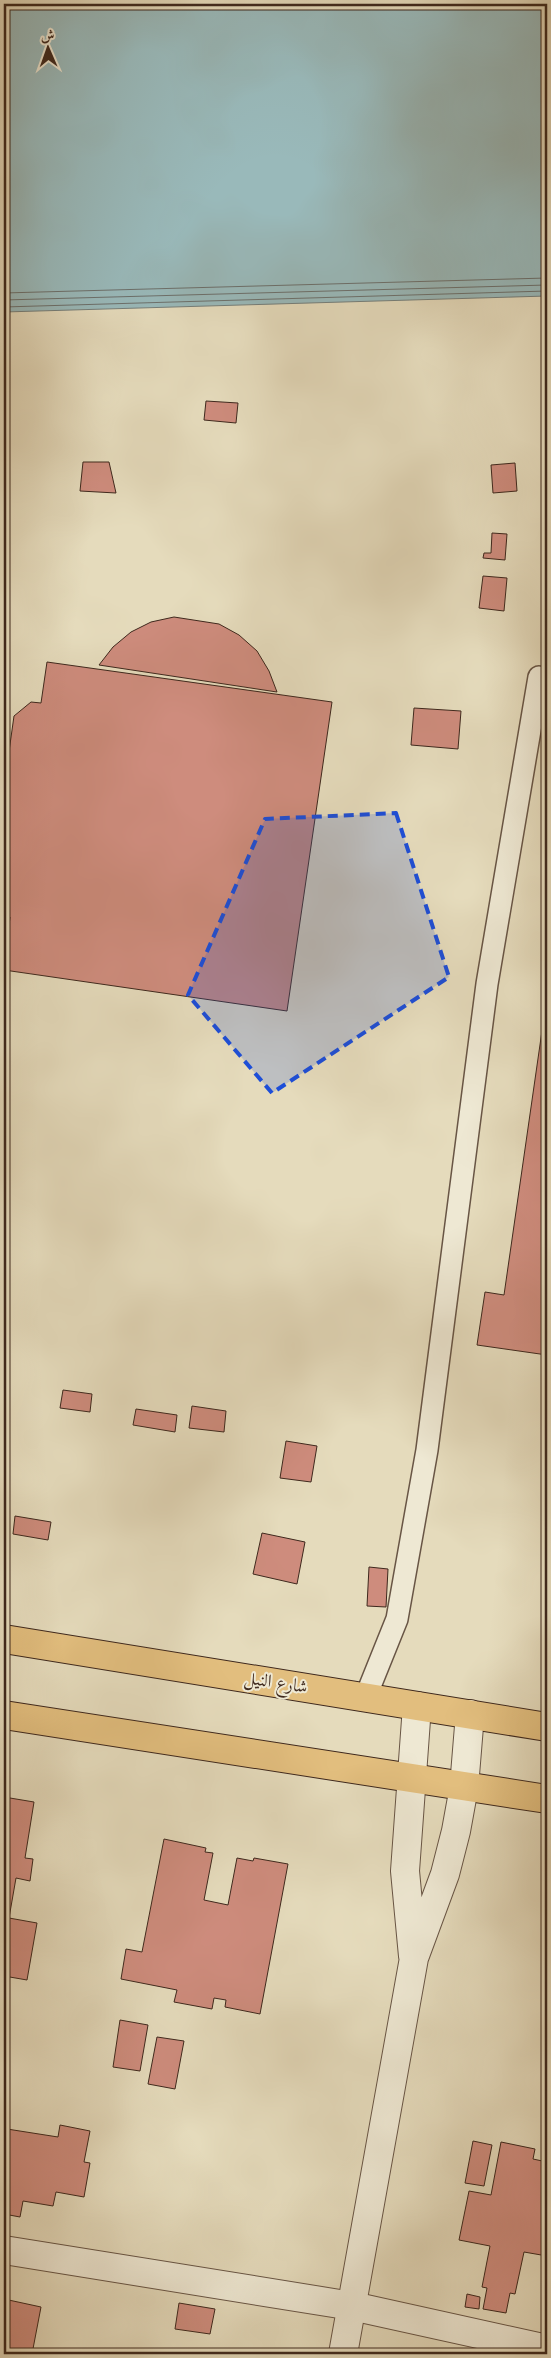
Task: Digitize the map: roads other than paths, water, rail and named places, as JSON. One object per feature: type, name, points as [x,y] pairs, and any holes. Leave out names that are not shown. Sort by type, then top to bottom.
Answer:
[{"type":"main road","name":"شارع النيل","points":[[4,1639],[547,1726]]},
{"type":"main road","points":[[4,1715],[547,1799]]},
{"type":"street","points":[[414,1958],[405,1871],[410,1779],[417,1706]]},
{"type":"street","points":[[343,2354],[414,1958],[445,1874],[464,1787],[470,1714]]},
{"type":"street","points":[[4,2250],[352,2306],[547,2349]]},
{"type":"lane","points":[[366,1696],[397,1619],[427,1450],[487,984],[539,677]]},
{"type":"water","points":[[4,4],[547,4],[547,296],[4,312]]}]
